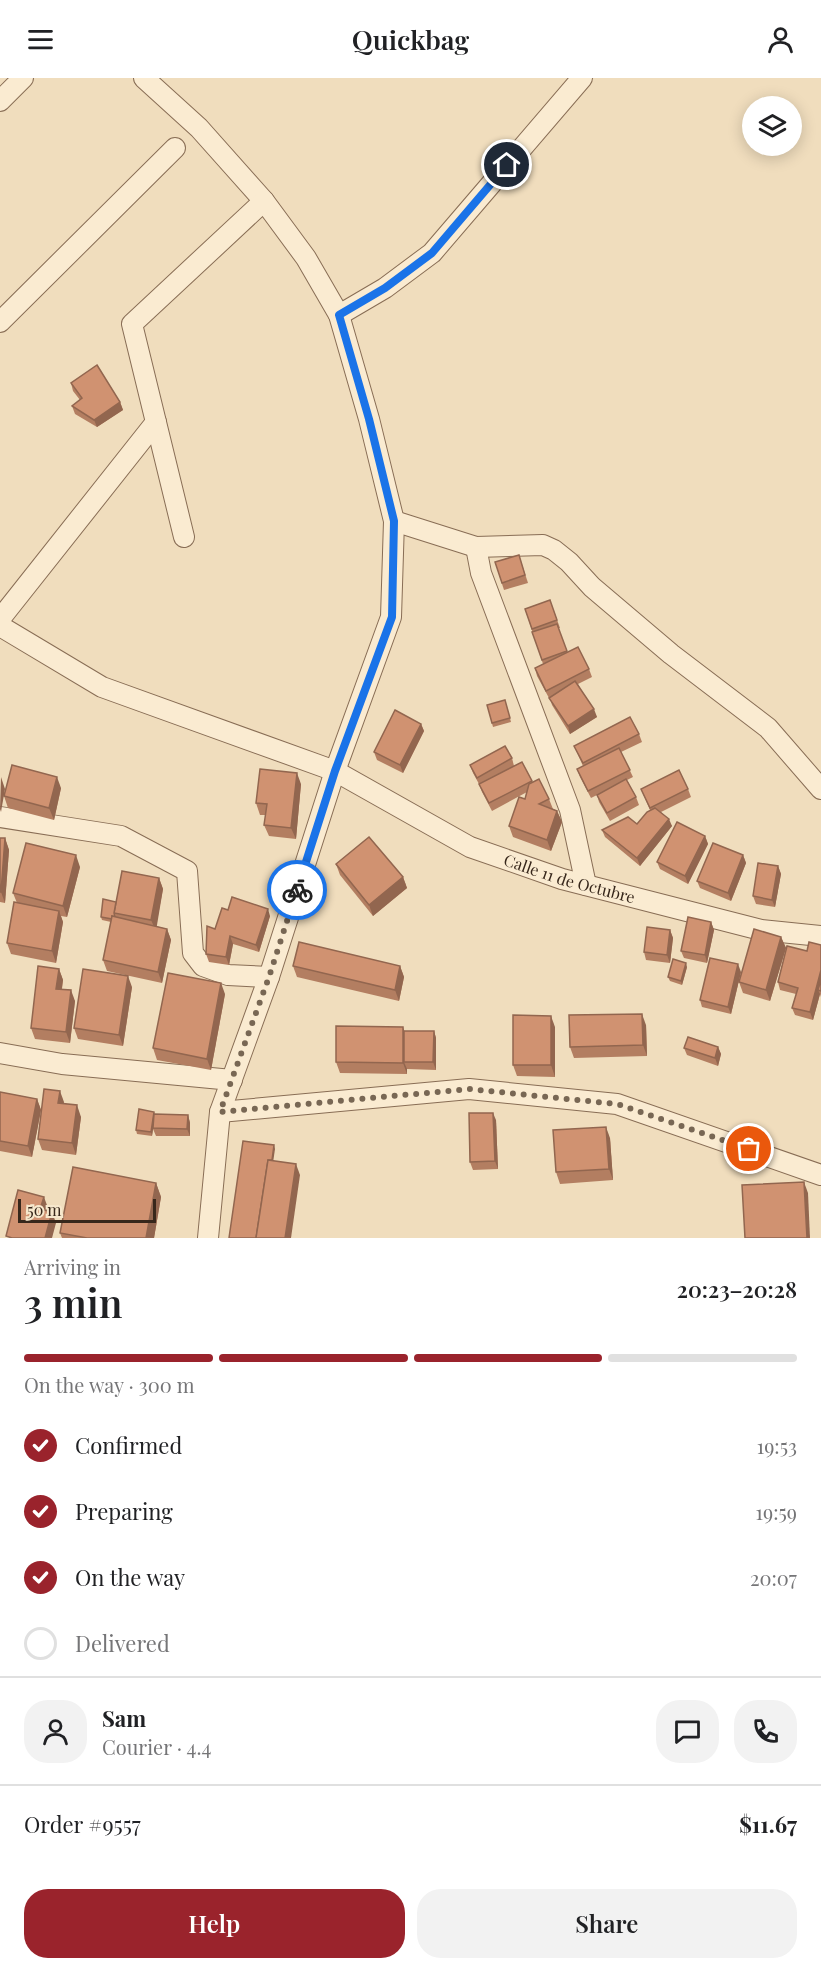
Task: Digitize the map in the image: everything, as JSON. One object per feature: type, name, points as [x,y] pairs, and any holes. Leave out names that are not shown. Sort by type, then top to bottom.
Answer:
[{"type":"street","points":[[0,101],[23,78]]},
{"type":"street","points":[[144,78],[199,128],[264,201],[306,258],[339,315],[369,419],[394,521],[392,617],[335,771],[269,977],[220,1112],[208,1238]]},
{"type":"street","points":[[339,315],[385,288],[432,253],[582,78]]},
{"type":"street","points":[[0,322],[175,148]]},
{"type":"street","points":[[184,537],[132,324],[264,201]]},
{"type":"street","points":[[0,619],[156,422]]},
{"type":"street","points":[[394,521],[476,547],[543,545],[554,550],[569,562],[592,587],[671,654],[768,728],[817,778]]},
{"type":"street","points":[[476,547],[481,573],[570,810],[586,885]]},
{"type":"street","name":"Calle 11 de Octubre","points":[[0,626],[102,687],[335,771],[470,848],[562,879],[761,930],[821,936]]},
{"type":"street","points":[[0,817],[121,836],[187,871],[193,953],[203,966],[228,975],[269,977]]},
{"type":"street","points":[[0,1053],[62,1064],[232,1080]]},
{"type":"street","points":[[220,1112],[469,1089],[617,1104],[821,1175]]},
{"type":"building","points":[[97,365],[120,402],[94,420],[72,406],[82,398],[71,383]]},
{"type":"building","points":[[519,555],[525,575],[502,583],[495,562]]},
{"type":"building","points":[[550,600],[557,620],[532,629],[525,609]]},
{"type":"building","points":[[557,624],[567,651],[542,660],[532,632]]},
{"type":"building","points":[[578,647],[589,669],[546,691],[535,668]]},
{"type":"building","points":[[575,681],[594,709],[568,726],[549,698]]},
{"type":"building","points":[[505,700],[510,718],[492,723],[487,705]]},
{"type":"building","points":[[395,710],[421,724],[400,765],[374,752]]},
{"type":"building","points":[[630,717],[639,734],[583,763],[574,746]]},
{"type":"building","points":[[505,746],[512,758],[477,778],[470,765]]},
{"type":"building","points":[[619,748],[630,770],[588,791],[577,769]]},
{"type":"building","points":[[522,762],[532,781],[489,803],[479,784]]},
{"type":"building","points":[[12,765],[57,777],[49,808],[4,796]]},
{"type":"building","points":[[260,769],[297,773],[291,828],[264,825],[267,804],[256,803]]},
{"type":"building","points":[[679,770],[688,789],[650,808],[641,789]]},
{"type":"building","points":[[539,779],[549,799],[539,804],[557,811],[547,840],[509,826],[519,797],[525,799],[529,784]]},
{"type":"building","points":[[626,779],[636,797],[607,813],[597,795]]},
{"type":"building","points":[[655,808],[669,819],[637,858],[602,830],[628,817],[637,824],[647,812]]},
{"type":"building","points":[[677,822],[705,836],[685,876],[657,862]]},
{"type":"building","points":[[369,837],[403,877],[369,905],[336,864]]},
{"type":"building","points":[[0,838],[5,838],[1,892],[0,892]]},
{"type":"building","points":[[26,843],[76,855],[63,906],[13,893]]},
{"type":"building","points":[[713,843],[743,855],[728,893],[697,881]]},
{"type":"building","points":[[758,863],[778,866],[772,900],[753,896]]},
{"type":"building","points":[[122,871],[159,878],[151,920],[114,913]]},
{"type":"building","points":[[232,897],[268,909],[256,945],[230,936],[226,957],[206,954],[207,926],[215,929],[222,908],[228,910]]},
{"type":"building","points":[[103,899],[116,902],[115,917],[112,916],[112,919],[101,917]]},
{"type":"building","points":[[14,902],[59,911],[52,951],[7,943]]},
{"type":"building","points":[[112,916],[167,929],[158,972],[103,960]]},
{"type":"building","points":[[688,917],[711,922],[705,955],[681,951]]},
{"type":"building","points":[[647,927],[670,930],[667,955],[644,952]]},
{"type":"building","points":[[754,929],[781,937],[766,990],[739,982]]},
{"type":"building","points":[[299,942],[400,966],[395,990],[293,966]]},
{"type":"building","points":[[809,942],[821,945],[821,970],[810,1012],[792,1008],[798,988],[778,982],[787,946],[807,951]]},
{"type":"building","points":[[710,958],[738,964],[728,1007],[700,1000]]},
{"type":"building","points":[[673,959],[686,963],[681,981],[668,977]]},
{"type":"building","points":[[38,966],[59,969],[56,989],[71,990],[66,1032],[31,1028]]},
{"type":"building","points":[[83,969],[128,976],[119,1035],[74,1028]]},
{"type":"building","points":[[168,973],[221,983],[207,1059],[153,1048]]},
{"type":"building","points":[[642,1014],[643,1045],[570,1047],[569,1015]]},
{"type":"building","points":[[513,1015],[551,1016],[551,1065],[513,1065]]},
{"type":"building","points":[[336,1026],[403,1027],[403,1063],[336,1062]]},
{"type":"building","points":[[404,1031],[434,1031],[433,1062],[404,1062]]},
{"type":"building","points":[[688,1037],[718,1047],[715,1058],[684,1048]]},
{"type":"building","points":[[44,1089],[60,1091],[58,1103],[77,1105],[72,1143],[38,1139]]},
{"type":"building","points":[[0,1092],[37,1099],[28,1146],[0,1141]]},
{"type":"building","points":[[139,1109],[154,1112],[151,1132],[136,1130]]},
{"type":"building","points":[[469,1113],[493,1113],[495,1161],[470,1162]]},
{"type":"building","points":[[154,1114],[188,1115],[187,1129],[153,1128]]},
{"type":"building","points":[[606,1127],[609,1169],[556,1172],[553,1130]]},
{"type":"building","points":[[243,1141],[274,1145],[272,1160],[268,1160],[256,1238],[229,1238]]},
{"type":"building","points":[[268,1160],[296,1164],[285,1238],[256,1238]]},
{"type":"building","points":[[73,1167],[156,1183],[146,1238],[87,1238],[60,1233]]},
{"type":"building","points":[[804,1182],[807,1238],[745,1238],[742,1185]]},
{"type":"building","points":[[18,1190],[44,1197],[40,1209],[52,1212],[45,1238],[6,1236]]},
{"type":"way so far","points":[[297,890],[269,977],[220,1112],[469,1089],[617,1104],[749,1149]]},
{"type":"route","points":[[297,890],[335,771],[392,617],[394,521],[369,419],[339,315],[385,288],[432,253],[507,165]]}]
